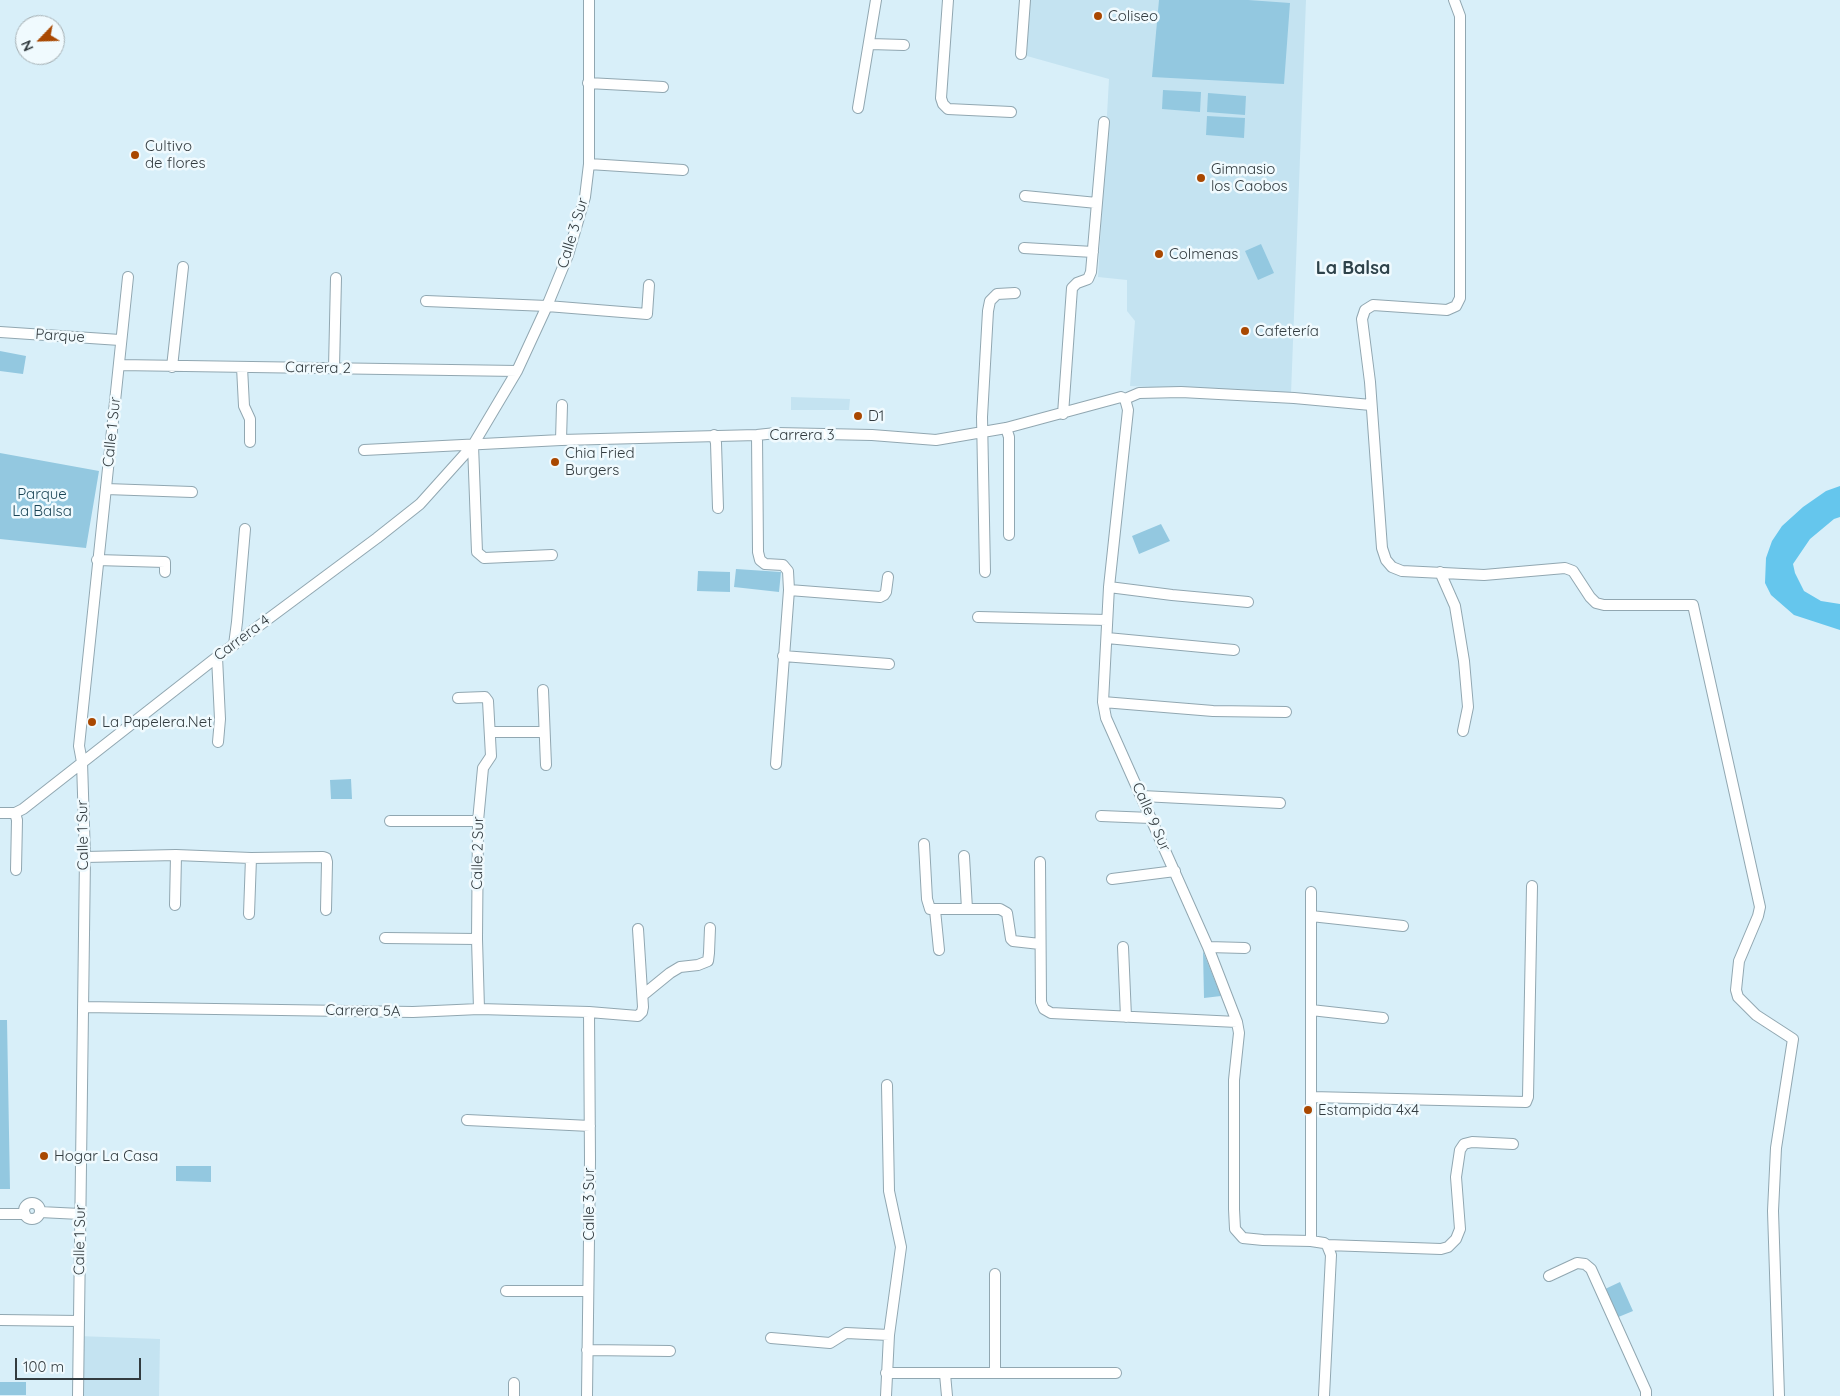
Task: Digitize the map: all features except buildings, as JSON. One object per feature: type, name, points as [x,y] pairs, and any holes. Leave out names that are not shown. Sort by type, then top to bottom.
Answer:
[{"type":"street","name":"Calle 3 Sur","points":[[473,445],[517,371],[547,306],[568,255],[586,197],[589,164],[589,0]]},
{"type":"street","points":[[858,108],[876,0]]},
{"type":"street","points":[[948,0],[941,98],[944,104],[948,108],[1011,112]]},
{"type":"street","points":[[1021,54],[1025,0]]},
{"type":"street","points":[[1454,0],[1460,16],[1460,298],[1456,306],[1447,310],[1373,306],[1365,310],[1362,319],[1370,382],[1382,548],[1392,567],[1402,571],[1484,575],[1566,568],[1573,571],[1590,597],[1604,605],[1693,605],[1760,907],[1740,961],[1736,990],[1738,997],[1756,1015],[1793,1039],[1776,1148],[1773,1210],[1779,1396]]},
{"type":"street","points":[[870,44],[904,46]]},
{"type":"street","points":[[588,83],[663,87]]},
{"type":"street","points":[[1063,414],[1072,288],[1077,283],[1088,279],[1091,275],[1104,122]]},
{"type":"street","points":[[589,164],[683,170]]},
{"type":"street","points":[[1025,196],[1097,203]]},
{"type":"street","points":[[1024,248],[1093,252]]},
{"type":"street","points":[[172,366],[183,268]]},
{"type":"street","name":"Calle 1 Sur","points":[[78,1396],[79,1321],[75,1278],[80,1214],[85,857],[82,762],[79,746],[128,277]]},
{"type":"street","points":[[334,368],[336,278]]},
{"type":"street","points":[[426,301],[547,306],[647,314],[648,285]]},
{"type":"street","points":[[985,572],[983,432],[989,305],[997,294],[1015,294]]},
{"type":"street","name":"Parque","points":[[0,332],[120,340]]},
{"type":"street","name":"Carrera 2","points":[[119,365],[517,371]]},
{"type":"street","points":[[242,367],[244,406],[250,419],[250,442]]},
{"type":"street","name":"Carrera 3","points":[[364,450],[561,440],[776,433],[872,435],[936,440],[1006,428],[1121,397],[1126,399],[1140,393],[1180,392],[1294,398],[1371,405]]},
{"type":"street","name":"Calle 9 Sur","points":[[1126,399],[1128,410],[1109,587],[1103,702],[1106,718],[1208,946],[1237,1022],[1239,1033],[1234,1080],[1235,1229],[1243,1238],[1311,1241]]},
{"type":"street","points":[[561,440],[562,405]]},
{"type":"street","points":[[1006,428],[1009,438],[1009,535]]},
{"type":"street","points":[[714,435],[716,443],[718,508]]},
{"type":"street","points":[[757,435],[758,552],[760,560],[765,564],[783,565],[786,567],[789,590],[776,764]]},
{"type":"street","points":[[473,445],[478,552],[484,558],[552,556]]},
{"type":"street","name":"Carrera 4","points":[[15,813],[217,656],[420,504],[473,445]]},
{"type":"street","points":[[106,489],[192,492]]},
{"type":"street","points":[[234,645],[245,529]]},
{"type":"street","points":[[97,560],[165,562],[165,572]]},
{"type":"street","points":[[1440,572],[1455,606],[1464,661],[1468,707],[1463,731]]},
{"type":"street","points":[[789,590],[880,597],[886,592],[888,577]]},
{"type":"street","points":[[1109,587],[1248,602]]},
{"type":"street","points":[[978,617],[1107,620]]},
{"type":"street","points":[[1107,638],[1234,650]]},
{"type":"street","points":[[217,656],[220,719],[218,742]]},
{"type":"street","points":[[783,656],[889,664]]},
{"type":"street","points":[[543,690],[546,765]]},
{"type":"street","name":"Calle 2 Sur","points":[[458,698],[485,697],[487,699],[490,732],[491,756],[483,768],[478,821],[477,939],[479,1010]]},
{"type":"street","points":[[1103,702],[1213,711],[1286,712]]},
{"type":"street","points":[[490,732],[544,732]]},
{"type":"street","points":[[1142,796],[1280,803]]},
{"type":"street","points":[[0,813],[15,813],[17,820],[16,870]]},
{"type":"street","points":[[1101,816],[1151,818]]},
{"type":"street","points":[[390,821],[478,821]]},
{"type":"street","points":[[924,844],[927,899],[930,909],[1005,910],[1010,939],[1040,944]]},
{"type":"street","points":[[175,905],[176,855]]},
{"type":"street","points":[[85,857],[176,855],[326,858],[326,910]]},
{"type":"street","points":[[964,856],[967,909]]},
{"type":"street","points":[[249,914],[251,858]]},
{"type":"street","points":[[1040,862],[1040,944],[1042,1002],[1044,1009],[1051,1013],[1237,1022]]},
{"type":"street","points":[[1112,879],[1174,871]]},
{"type":"street","points":[[1310,1097],[1526,1102],[1528,1097],[1532,886]]},
{"type":"street","points":[[1311,892],[1311,1241],[1324,1243],[1331,1255],[1324,1396]]},
{"type":"street","points":[[935,910],[939,950]]},
{"type":"street","points":[[1311,916],[1403,926]]},
{"type":"street","points":[[643,995],[680,967],[698,965],[708,961],[710,928]]},
{"type":"street","points":[[638,929],[643,995]]},
{"type":"street","points":[[385,938],[477,939]]},
{"type":"street","points":[[1208,946],[1245,948]]},
{"type":"street","points":[[1123,947],[1126,1017]]},
{"type":"street","name":"Carrera 5A","points":[[83,1007],[330,1014],[479,1010],[589,1012],[638,1016],[642,1012],[643,995]]},
{"type":"street","points":[[1311,1010],[1383,1018]]},
{"type":"street","name":"Calle 3 Sur","points":[[587,1396],[590,1126],[589,1012]]},
{"type":"street","points":[[886,1085],[890,1191],[901,1247],[889,1335],[886,1396]]},
{"type":"street","points":[[467,1120],[590,1126]]},
{"type":"street","points":[[1327,1246],[1441,1249],[1448,1247],[1456,1239],[1460,1229],[1456,1178],[1460,1150],[1464,1144],[1472,1142],[1513,1144]]},
{"type":"street","points":[[0,1214],[25,1214],[25,1207],[31,1203],[38,1205],[40,1212],[80,1214]]},
{"type":"street","points":[[1549,1276],[1577,1263],[1585,1264],[1591,1269],[1646,1392],[1646,1396]]},
{"type":"street","points":[[995,1373],[996,1274]]},
{"type":"street","points":[[506,1291],[588,1291]]},
{"type":"street","points":[[0,1320],[79,1321]]},
{"type":"street","points":[[771,1338],[830,1342],[846,1333],[889,1335]]},
{"type":"street","points":[[587,1350],[670,1351]]},
{"type":"street","points":[[886,1373],[1116,1373]]},
{"type":"street","points":[[945,1374],[946,1396]]},
{"type":"street","points":[[514,1383],[514,1396]]},
{"type":"shaded area","name":"Gimnasio los Caobos","points":[[1029,0],[1306,0],[1291,394],[1130,386],[1135,321],[1127,311],[1127,280],[1098,277],[1109,79],[1027,56]]},
{"type":"shaded area","points":[[791,397],[850,399],[849,410],[791,410]]},
{"type":"shaded area","points":[[1840,486],[1840,517],[1834,519],[1810,539],[1793,564],[1795,573],[1804,591],[1821,601],[1840,604],[1840,630],[1794,615],[1771,595],[1765,583],[1766,558],[1772,541],[1782,526],[1803,507],[1826,491]]},
{"type":"shaded area","points":[[78,1336],[160,1339],[159,1396],[78,1396]]},
{"type":"green space","points":[[1159,0],[1248,0],[1290,3],[1284,84],[1152,77]]},
{"type":"green space","points":[[1163,90],[1201,92],[1200,112],[1162,109]]},
{"type":"green space","points":[[1208,93],[1246,96],[1245,115],[1207,112]]},
{"type":"green space","points":[[1207,116],[1245,118],[1244,138],[1206,135]]},
{"type":"green space","points":[[1261,244],[1274,273],[1258,280],[1245,251]]},
{"type":"green space","points":[[0,351],[26,356],[23,374],[0,371]]},
{"type":"green space","name":"Parque La Balsa","points":[[0,453],[99,471],[86,548],[0,539]]},
{"type":"green space","points":[[1161,524],[1170,541],[1139,554],[1132,536]]},
{"type":"green space","points":[[736,569],[781,572],[779,592],[734,587]]},
{"type":"green space","points":[[698,571],[730,572],[730,592],[697,591]]},
{"type":"green space","points":[[351,779],[352,799],[331,799],[330,780]]},
{"type":"green space","points":[[1203,951],[1221,996],[1204,998]]},
{"type":"green space","points":[[0,1020],[7,1020],[10,1189],[0,1189]]},
{"type":"green space","points":[[176,1166],[211,1166],[211,1182],[176,1181]]},
{"type":"green space","points":[[1620,1282],[1633,1311],[1616,1318],[1603,1290]]},
{"type":"green space","points":[[0,1382],[26,1382],[26,1395],[0,1395]]},
{"type":"place","name":"Coliseo","points":[[1098,16]]},
{"type":"place","name":"Cultivo de flores","points":[[135,155]]},
{"type":"place","name":"Gimnasio los Caobos","points":[[1201,178]]},
{"type":"place","name":"Colmenas","points":[[1159,254]]},
{"type":"place","name":"Cafetería","points":[[1245,331]]},
{"type":"place","name":"D1","points":[[858,416]]},
{"type":"place","name":"Chia Fried Burgers","points":[[555,462]]},
{"type":"place","name":"La Papelera.Net","points":[[92,722]]},
{"type":"place","name":"Estampida 4x4","points":[[1308,1110]]},
{"type":"place","name":"Hogar La Casa","points":[[44,1156]]},
{"type":"district","name":"La Balsa","points":[[1353,269]]}]
